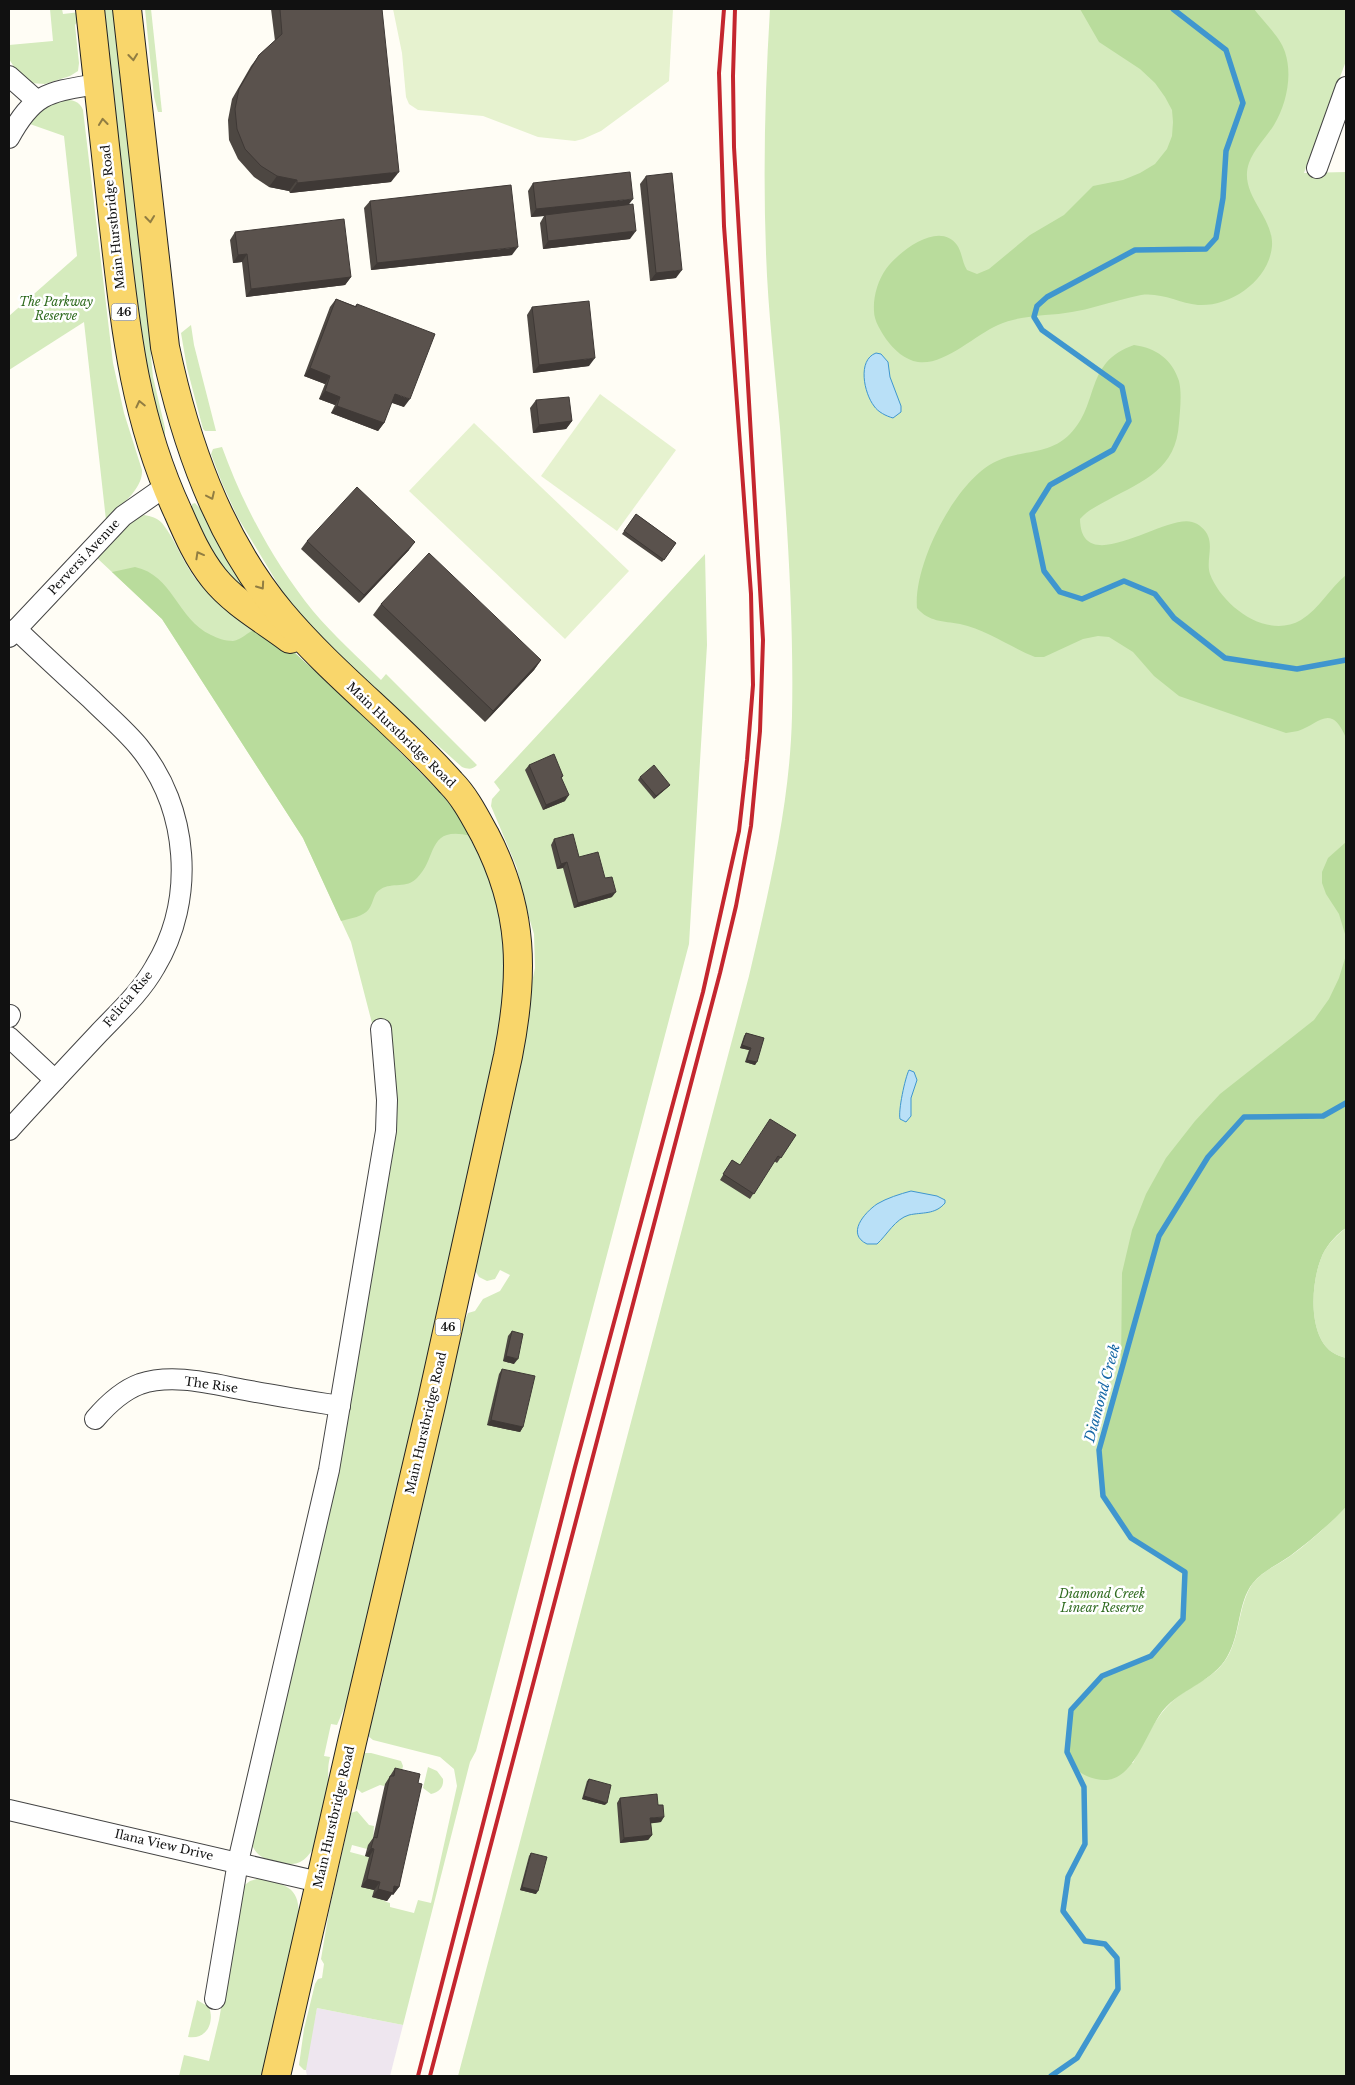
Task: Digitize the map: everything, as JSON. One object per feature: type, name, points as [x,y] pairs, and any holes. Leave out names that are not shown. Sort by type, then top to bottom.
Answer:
[{"type":"main road","name":"Main Hurstbridge Road","points":[[90,9],[129,350],[142,413],[166,486],[194,547],[215,580],[240,602],[340,676]]},
{"type":"main road","name":"Main Hurstbridge Road","points":[[127,9],[165,346],[173,387],[197,466],[250,571],[281,613],[340,676],[453,784],[478,823],[498,864],[517,930],[519,959],[515,1023],[505,1073],[431,1405],[276,2076]]},
{"type":"main road","points":[[166,486],[197,466]]},
{"type":"street","points":[[9,76],[36,100]]},
{"type":"street","points":[[9,138],[23,114],[36,100],[54,92],[98,84]]},
{"type":"street","points":[[1317,168],[1346,87]]},
{"type":"street","name":"Perversi Avenue","points":[[13,633],[123,516],[166,486]]},
{"type":"street","name":"Felicia Rise","points":[[9,1130],[133,997],[155,967],[172,930],[179,906],[182,863],[176,818],[152,764],[126,732],[13,633]]},
{"type":"street","points":[[215,1999],[238,1862],[324,1493],[340,1406],[386,1131],[387,1100],[381,1030]]},
{"type":"street","points":[[9,1037],[55,1080]]},
{"type":"street","name":"The Rise","points":[[95,1419],[126,1390],[149,1382],[162,1380],[199,1382],[340,1406]]},
{"type":"street","name":"Ilana View Drive","points":[[9,1810],[320,1882]]},
{"type":"shaded area","points":[[317,2008],[403,2025],[390,2076],[307,2076],[305,2066]]},
{"type":"green space","points":[[50,9],[62,9],[63,14],[80,12],[81,17],[75,25],[79,63],[78,71],[70,76],[45,84],[30,83],[18,73],[9,59],[9,45],[53,41]]},
{"type":"green space","points":[[100,9],[118,9],[150,301],[153,377],[165,428],[165,435],[163,436],[147,396]]},
{"type":"green space","points":[[145,9],[151,9],[162,112],[158,112],[154,97]]},
{"type":"green space","points":[[393,9],[673,9],[669,81],[601,131],[575,141],[538,137],[483,116],[418,110],[409,104],[406,97],[402,53]]},
{"type":"green space","name":"Diamond Creek Linear Reserve","points":[[770,9],[1346,9],[1346,61],[1304,173],[1346,172],[1346,1103],[1159,1236],[1099,1450],[1103,1496],[1131,1538],[1185,1572],[1183,1619],[1151,1656],[1102,1676],[1071,1710],[1067,1752],[1133,1763],[1158,1717],[1165,1709],[1180,1695],[1216,1671],[1227,1658],[1232,1649],[1246,1596],[1255,1581],[1304,1545],[1346,1507],[1346,2076],[458,2076],[749,976],[771,879],[783,814],[792,716],[792,644],[785,500],[766,253],[765,131]]},
{"type":"green space","points":[[1080,9],[1254,9],[1276,35],[1283,46],[1287,61],[1287,90],[1282,109],[1271,130],[1251,158],[1247,174],[1248,185],[1271,235],[1272,246],[1264,270],[1256,281],[1246,289],[1223,302],[1198,305],[1163,296],[1141,295],[1079,311],[1009,321],[989,330],[949,355],[928,362],[918,362],[909,359],[896,351],[886,339],[875,318],[874,306],[875,294],[886,269],[909,247],[930,237],[940,236],[949,238],[957,245],[967,270],[977,274],[989,269],[1030,235],[1064,215],[1093,186],[1123,180],[1140,173],[1155,164],[1167,149],[1172,136],[1173,122],[1172,110],[1165,97],[1155,83],[1140,69],[1099,42]]},
{"type":"green space","name":"The Parkway Reserve","points":[[63,99],[78,103],[83,110],[113,363],[124,413],[142,470],[139,484],[134,491],[106,520],[84,322],[9,370],[9,316],[77,256],[64,136],[27,123],[44,106]]},
{"type":"green space","points":[[191,325],[194,345],[216,431],[205,431],[203,429],[187,368],[181,333]]},
{"type":"green space","points":[[1134,345],[1149,349],[1162,356],[1176,373],[1181,396],[1177,439],[1172,452],[1156,471],[1146,479],[1093,508],[1080,519],[1084,536],[1094,544],[1108,545],[1179,522],[1197,524],[1204,529],[1208,536],[1210,545],[1210,574],[1224,598],[1247,616],[1260,623],[1274,626],[1288,625],[1301,620],[1314,610],[1346,575],[1346,738],[1340,727],[1330,718],[1324,718],[1298,731],[1286,733],[1179,696],[1154,676],[1133,652],[1109,637],[1098,636],[1083,639],[1044,657],[1035,657],[980,630],[926,616],[917,608],[922,569],[930,547],[940,525],[967,486],[982,471],[997,461],[1044,449],[1062,441],[1070,434],[1086,410],[1094,385],[1107,362],[1118,352]]},
{"type":"green space","points":[[600,394],[676,450],[617,531],[541,476]]},
{"type":"green space","points":[[474,423],[629,571],[565,639],[409,491]]},
{"type":"green space","points":[[222,447],[230,469],[261,533],[285,573],[313,611],[381,680],[386,674],[477,765],[475,767],[470,769],[462,767],[406,717],[376,694],[291,606],[237,516],[222,483],[211,454],[213,449]]},
{"type":"green space","points":[[195,503],[209,519],[275,614],[218,569],[192,513],[192,504]]},
{"type":"green space","points":[[144,515],[162,523],[198,582],[315,670],[443,796],[463,821],[482,859],[496,897],[506,948],[502,1037],[352,1690],[337,1725],[331,1724],[324,1756],[330,1757],[328,1767],[328,1799],[322,1828],[313,1849],[307,1857],[300,1862],[291,1864],[261,1856],[256,1852],[251,1842],[393,1131],[373,1027],[351,942],[303,838],[162,619],[97,558],[131,521]]},
{"type":"green space","points":[[705,554],[707,645],[689,944],[476,1751],[470,1762],[403,2025],[317,2008],[306,2070],[304,2070],[299,2065],[304,2029],[315,1984],[318,1979],[322,1978],[324,1964],[321,1959],[329,1911],[351,1813],[357,1811],[369,1825],[374,1826],[370,1847],[367,1849],[352,1845],[350,1852],[369,1857],[372,1878],[379,1897],[390,1903],[390,1907],[414,1913],[418,1900],[431,1903],[457,1786],[454,1769],[440,1757],[373,1740],[368,1736],[383,1677],[386,1643],[462,1326],[468,1313],[475,1311],[483,1299],[500,1291],[510,1275],[500,1270],[495,1279],[487,1281],[479,1277],[473,1267],[535,968],[534,934],[522,894],[517,868],[491,806],[492,799],[500,790],[494,782]]},
{"type":"green space","points":[[135,567],[148,572],[158,579],[190,619],[211,635],[233,641],[257,629],[292,650],[385,737],[443,796],[463,821],[471,836],[457,834],[447,835],[440,839],[435,845],[424,870],[417,878],[409,883],[381,889],[376,893],[371,906],[366,912],[341,921],[303,838],[162,619],[112,572]]},
{"type":"green space","points":[[1346,842],[1346,955],[1345,934],[1339,914],[1326,894],[1322,883],[1322,872],[1328,858]]},
{"type":"green space","points":[[1346,955],[1346,1228],[1337,1235],[1325,1250],[1320,1261],[1314,1288],[1314,1303],[1318,1332],[1324,1343],[1334,1353],[1346,1358],[1346,1507],[1312,1539],[1253,1583],[1244,1600],[1235,1639],[1227,1657],[1215,1672],[1167,1706],[1159,1716],[1130,1766],[1120,1775],[1109,1780],[1091,1778],[1078,1770],[1069,1755],[1068,1723],[1070,1712],[1085,1693],[1103,1676],[1152,1655],[1164,1643],[1181,1620],[1184,1604],[1184,1572],[1131,1538],[1103,1496],[1099,1450],[1121,1369],[1122,1273],[1132,1230],[1146,1194],[1166,1158],[1195,1121],[1220,1094],[1314,1020],[1329,999],[1339,978]]},
{"type":"green space","points":[[1346,1228],[1346,1358],[1334,1353],[1324,1343],[1318,1332],[1315,1318],[1314,1288],[1320,1261],[1325,1250],[1337,1235]]},
{"type":"green space","points":[[363,1753],[371,1753],[401,1761],[403,1766],[400,1779],[362,1793],[355,1787]]},
{"type":"green space","points":[[428,1767],[437,1771],[443,1779],[440,1789],[431,1794],[423,1788]]},
{"type":"green space","points":[[260,1878],[280,1884],[292,1891],[296,1896],[299,1912],[299,1923],[264,2076],[179,2076],[184,2055],[209,2061],[219,2020],[242,1887],[250,1881]]},
{"type":"green space","points":[[197,2000],[209,2007],[211,2013],[210,2024],[208,2029],[200,2036],[188,2037]]},
{"type":"water","points":[[876,353],[881,354],[888,362],[890,377],[901,406],[901,412],[893,418],[882,414],[870,400],[867,393],[864,369],[866,362]]},
{"type":"water","points":[[909,1070],[914,1072],[917,1080],[911,1098],[911,1116],[906,1122],[900,1119],[900,1109]]},
{"type":"water","points":[[911,1191],[937,1196],[945,1200],[945,1203],[937,1210],[904,1217],[877,1244],[867,1244],[861,1240],[858,1235],[859,1224],[872,1208],[894,1196]]},
{"type":"building","points":[[280,9],[382,9],[399,172],[297,183],[297,180],[277,176],[261,166],[245,149],[237,129],[235,109],[239,89],[259,55],[282,34]]},
{"type":"building","points":[[630,172],[633,199],[536,209],[533,183]]},
{"type":"building","points":[[672,173],[682,270],[656,273],[646,176]]},
{"type":"building","points":[[511,185],[518,247],[377,263],[370,201]]},
{"type":"building","points":[[633,204],[636,231],[548,241],[545,215]]},
{"type":"building","points":[[344,219],[351,277],[251,289],[247,254],[238,255],[235,232]]},
{"type":"building","points":[[336,299],[356,307],[357,304],[435,334],[410,399],[395,394],[384,423],[337,406],[340,397],[325,391],[330,376],[310,368]]},
{"type":"building","points":[[589,301],[595,358],[539,365],[532,307]]},
{"type":"building","points":[[569,397],[572,421],[539,425],[536,400]]},
{"type":"building","points":[[357,487],[415,542],[364,595],[307,541]]},
{"type":"building","points":[[636,514],[676,543],[664,560],[624,531]]},
{"type":"building","points":[[429,553],[541,660],[493,711],[381,604]]},
{"type":"building","points":[[554,754],[569,795],[546,805],[529,765]]},
{"type":"building","points":[[654,765],[670,785],[656,796],[640,777]]},
{"type":"building","points":[[573,834],[579,857],[598,852],[605,878],[612,877],[616,892],[578,903],[567,862],[561,864],[554,839]]},
{"type":"building","points":[[746,1033],[764,1038],[757,1062],[747,1060],[751,1048],[742,1045]]},
{"type":"building","points":[[770,1119],[796,1135],[781,1158],[778,1156],[754,1194],[723,1174],[732,1160],[740,1165]]},
{"type":"building","points":[[512,1331],[523,1334],[518,1359],[506,1356]]},
{"type":"building","points":[[502,1369],[535,1376],[523,1427],[491,1420]]},
{"type":"building","points":[[395,1768],[420,1774],[418,1783],[422,1784],[399,1887],[394,1886],[393,1893],[378,1889],[380,1882],[367,1879],[374,1849],[371,1848],[374,1837],[377,1838],[390,1776],[394,1776]]},
{"type":"building","points":[[589,1779],[611,1785],[607,1803],[584,1796]]},
{"type":"building","points":[[657,1794],[658,1805],[663,1805],[664,1817],[650,1818],[652,1835],[624,1838],[620,1798]]},
{"type":"building","points":[[531,1853],[547,1857],[538,1891],[522,1887]]},
{"type":"waterway","name":"Diamond Creek","points":[[1173,9],[1226,50],[1243,103],[1226,151],[1223,198],[1216,238],[1206,249],[1135,250],[1047,297],[1037,306],[1034,317],[1042,330],[1122,387],[1129,421],[1113,450],[1050,485],[1032,514],[1044,571],[1060,592],[1082,599],[1124,581],[1155,594],[1174,618],[1225,658],[1297,669],[1346,660]]},
{"type":"waterway","name":"Diamond Creek","points":[[1051,2076],[1077,2058],[1118,1989],[1117,1958],[1105,1944],[1085,1941],[1063,1911],[1068,1877],[1085,1844],[1084,1787],[1067,1752],[1071,1710],[1102,1676],[1151,1656],[1183,1619],[1185,1572],[1131,1538],[1103,1496],[1099,1450],[1159,1236],[1208,1157],[1244,1117],[1323,1116],[1346,1103]]},
{"type":"railway","points":[[418,2076],[575,1467],[703,992],[739,831],[753,685],[751,594],[724,226],[719,73],[724,9]]},
{"type":"railway","points":[[430,2076],[720,973],[736,906],[751,826],[760,731],[763,640],[734,147],[733,76],[735,9]]}]
